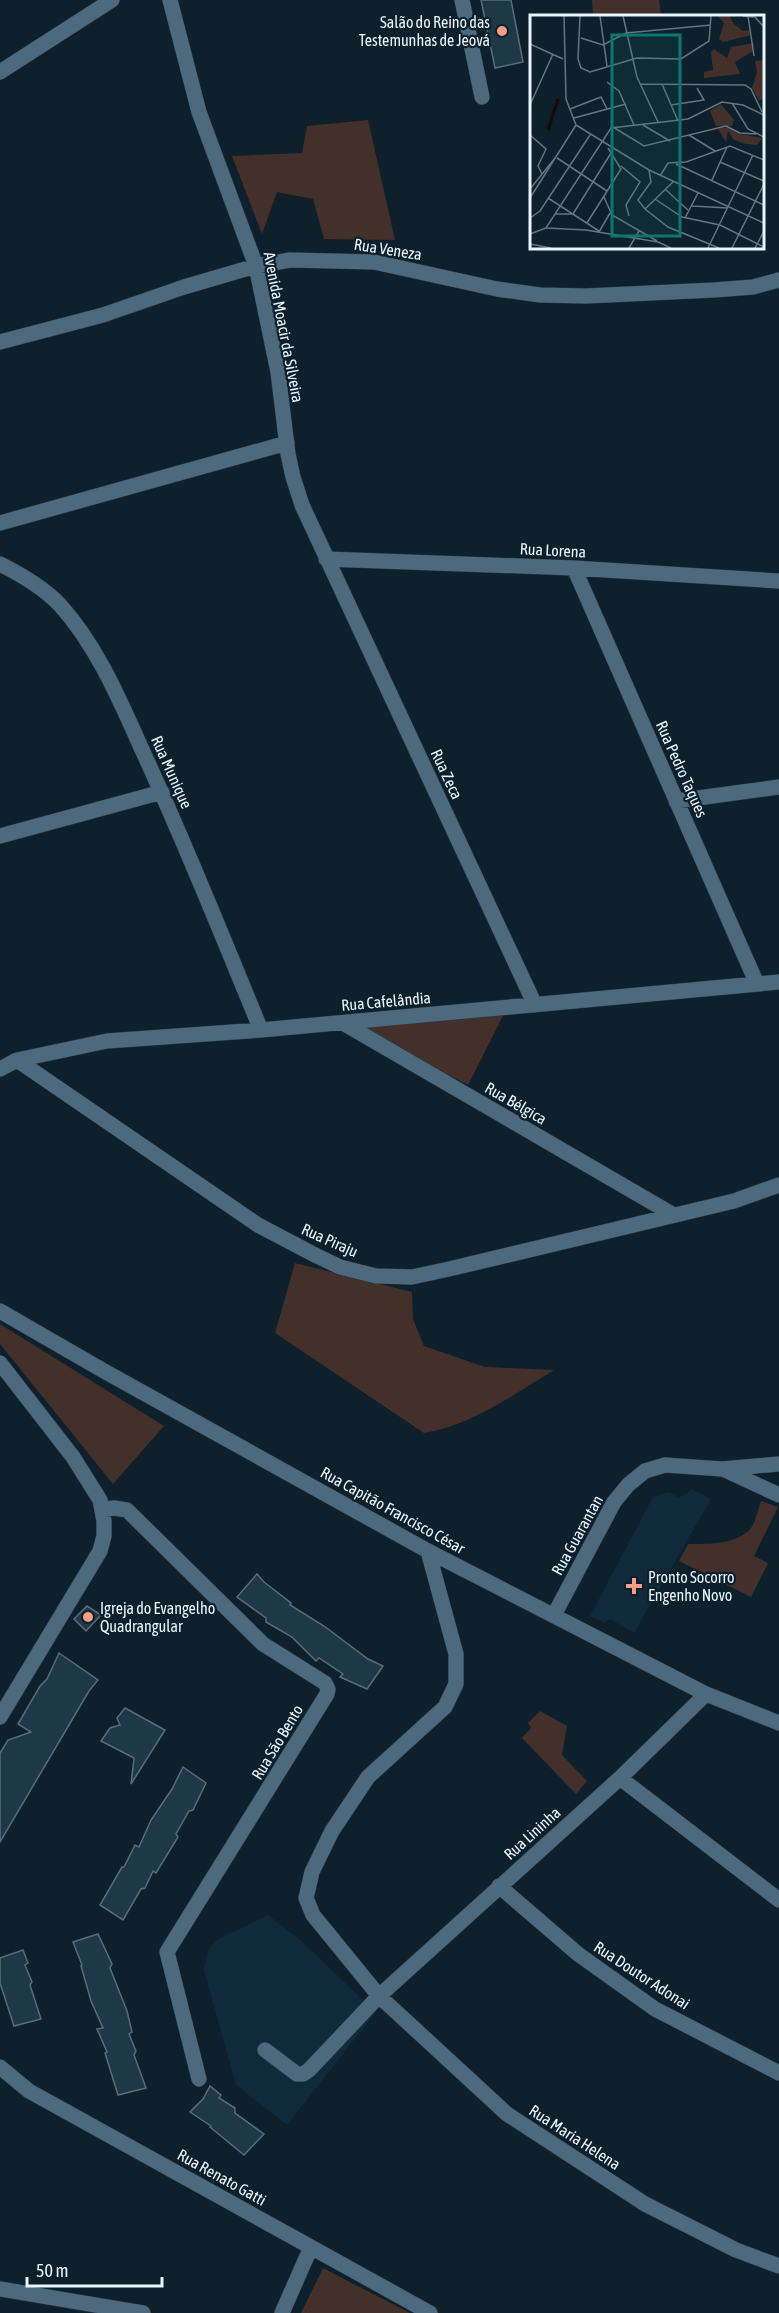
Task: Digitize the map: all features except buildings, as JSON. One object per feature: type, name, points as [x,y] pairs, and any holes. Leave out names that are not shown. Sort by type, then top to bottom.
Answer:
[{"type":"street","points":[[0,72],[112,0]]},
{"type":"street","name":"Avenida Moacir da Silveira","points":[[170,0],[200,112],[256,266],[278,372],[286,443],[293,477],[326,559]]},
{"type":"street","points":[[462,0],[482,97]]},
{"type":"street","name":"Rua Veneza","points":[[0,342],[102,315],[184,287],[256,266],[290,260],[374,262],[540,296],[714,290],[753,286],[779,280]]},
{"type":"street","points":[[0,523],[286,443]]},
{"type":"street","name":"Rua Lorena","points":[[326,559],[574,568],[779,581]]},
{"type":"street","name":"Rua Zeca","points":[[326,559],[535,1005]]},
{"type":"street","name":"Rua Munique","points":[[0,564],[44,590],[60,605],[89,643],[119,700],[162,792],[261,1030]]},
{"type":"street","name":"Rua Pedro Taques","points":[[574,568],[757,984]]},
{"type":"street","points":[[676,801],[779,787]]},
{"type":"street","points":[[0,836],[162,792]]},
{"type":"street","name":"Rua Cafelândia","points":[[0,1069],[17,1060],[107,1041],[343,1023],[779,982]]},
{"type":"street","name":"Rua Bélgica","points":[[343,1023],[672,1214]]},
{"type":"street","name":"Rua Piraju","points":[[17,1060],[258,1226],[340,1267],[376,1276],[411,1277],[449,1269],[734,1201],[779,1185]]},
{"type":"street","name":"Rua Capitão Francisco César","points":[[0,1311],[428,1551],[706,1694],[779,1723]]},
{"type":"street","points":[[0,1363],[87,1478],[100,1500],[104,1536],[100,1551],[0,1717]]},
{"type":"street","name":"Rua Guarantan","points":[[554,1615],[614,1502],[628,1485],[645,1471],[665,1465],[722,1469],[779,1464]]},
{"type":"street","points":[[722,1469],[779,1495]]},
{"type":"street","name":"Rua São Bento","points":[[102,1510],[114,1508],[127,1510],[263,1644],[325,1683],[328,1689],[279,1773],[167,1952],[200,2079]]},
{"type":"street","name":"Rua Maria Helena","points":[[428,1551],[456,1654],[456,1684],[445,1707],[368,1777],[332,1832],[312,1872],[306,1898],[313,1915],[379,1996],[507,2114],[645,2204],[736,2250],[779,2266]]},
{"type":"street","name":"Rua Lininha","points":[[265,2050],[297,2074],[303,2074],[379,1996],[620,1778],[706,1694]]},
{"type":"street","points":[[620,1778],[779,1900]]},
{"type":"street","name":"Rua Doutor Adonai","points":[[499,1886],[578,1954],[655,2009],[779,2073]]},
{"type":"street","name":"Rua Renato Gatti","points":[[0,2067],[29,2091],[430,2313]]},
{"type":"street","points":[[282,2313],[311,2247]]},
{"type":"street","points":[[0,2289],[143,2313]]},
{"type":"shaded area","points":[[592,0],[659,0],[661,15],[593,15]]},
{"type":"shaded area","points":[[368,120],[395,240],[324,239],[313,199],[277,192],[262,234],[232,156],[302,153],[307,126]]},
{"type":"shaded area","points":[[506,1010],[468,1085],[353,1025]]},
{"type":"shaded area","points":[[295,1263],[412,1292],[413,1319],[424,1346],[485,1367],[554,1370],[508,1399],[459,1424],[424,1433],[275,1333]]},
{"type":"shaded area","points":[[0,1324],[164,1426],[113,1484],[0,1344]]},
{"type":"shaded area","name":"Pronto Socorro Engenho Novo","points":[[692,1489],[711,1499],[634,1633],[610,1619],[605,1623],[590,1616],[653,1497],[669,1492],[679,1498]]},
{"type":"shaded area","points":[[761,1501],[778,1507],[754,1556],[768,1563],[751,1597],[679,1561],[688,1544],[730,1541],[745,1534],[753,1525]]},
{"type":"shaded area","points":[[540,1711],[567,1726],[562,1755],[587,1781],[576,1794],[522,1738],[531,1728],[528,1723]]},
{"type":"shaded area","points":[[268,1915],[299,1939],[376,2012],[287,2125],[236,2085],[204,1970],[208,1950],[218,1939]]},
{"type":"shaded area","points":[[323,2268],[410,2313],[301,2313]]},
{"type":"place","name":"Salão do Reino das Testemunhas de Jeová","points":[[502,31]]},
{"type":"place","name":"Pronto Socorro Engenho Novo","points":[[634,1586]]},
{"type":"place","name":"Igreja do Evangelho Quadrangular","points":[[88,1617]]}]
